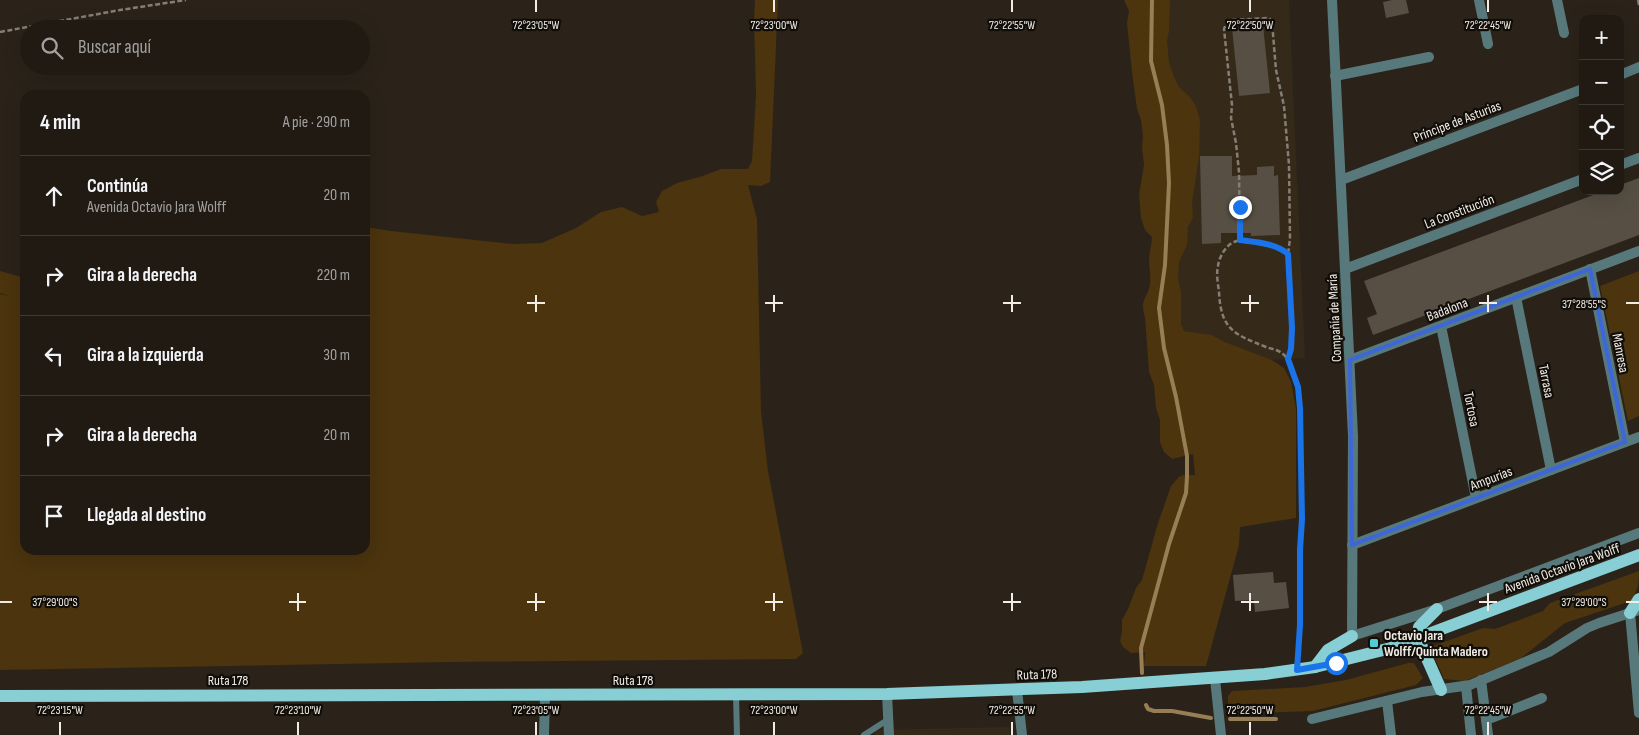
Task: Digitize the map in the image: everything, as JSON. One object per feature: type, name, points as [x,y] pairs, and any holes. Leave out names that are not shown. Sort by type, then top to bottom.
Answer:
[{"type":"main road","name":"Avenida Octavio Jara Wolff","points":[[1264,674],[1315,667],[1391,648],[1639,555]]},
{"type":"main road","points":[[1635,611],[1639,600]]},
{"type":"main road","points":[[1437,609],[1420,626],[1418,638],[1441,690]]},
{"type":"main road","points":[[1315,667],[1328,650],[1352,636]]},
{"type":"main road","name":"Ruta 178","points":[[0,696],[887,694],[1017,690],[1264,674]]},
{"type":"street","name":"Compañía de María","points":[[1332,0],[1353,436],[1352,636]]},
{"type":"street","points":[[1479,0],[1488,44]]},
{"type":"street","points":[[1557,0],[1564,33]]},
{"type":"street","points":[[1336,76],[1429,57]]},
{"type":"street","points":[[1624,73],[1639,68]]},
{"type":"street","name":"Príncipe de Asturias","points":[[1341,180],[1579,91]]},
{"type":"street","points":[[1624,164],[1639,158]]},
{"type":"street","name":"La Constitución","points":[[1345,269],[1579,181]]},
{"type":"street","name":"Badalona","points":[[1350,360],[1639,251]]},
{"type":"street","name":"Manresa","points":[[1590,269],[1625,442]]},
{"type":"street","name":"Tarrasa","points":[[1516,298],[1551,470]]},
{"type":"street","name":"Tortosa","points":[[1441,326],[1476,498]]},
{"type":"street","name":"Ampurias","points":[[1352,545],[1639,437]]},
{"type":"street","name":"Avenida Octavio Jara Wolff","points":[[1352,636],[1437,609],[1639,533]]},
{"type":"street","points":[[1312,719],[1422,692],[1466,686],[1549,652],[1587,628],[1635,611],[1639,713]]},
{"type":"street","points":[[1215,678],[1221,735]]},
{"type":"street","points":[[1482,680],[1488,735]]},
{"type":"street","points":[[1466,686],[1471,735]]},
{"type":"street","points":[[1017,690],[1022,735]]},
{"type":"street","points":[[887,694],[889,735]]},
{"type":"street","points":[[544,695],[544,735]]},
{"type":"street","points":[[1486,720],[1542,698]]},
{"type":"street","points":[[1387,701],[1391,735]]},
{"type":"lane","points":[[736,695],[737,735]]},
{"type":"lane","points":[[864,735],[888,718]]},
{"type":"path","points":[[65,20],[186,0]]},
{"type":"path","points":[[1638,0],[1639,5]]},
{"type":"path","points":[[1240,240],[1239,172],[1231,118],[1232,104],[1224,29],[1227,22],[1232,20],[1269,18],[1272,22],[1276,70],[1284,106],[1286,136],[1290,210],[1288,254],[1292,328],[1291,349],[1288,359]]},
{"type":"path","points":[[0,32],[20,28]]},
{"type":"path","points":[[1288,254],[1276,247],[1259,242],[1240,240],[1230,244],[1223,252],[1218,265],[1219,298],[1223,316],[1229,327],[1238,336],[1282,353],[1288,359],[1298,387],[1302,519],[1300,625],[1297,670]]},
{"type":"highlighted area","points":[[1590,269],[1625,442],[1352,545],[1350,360]]},
{"type":"shaded area","points":[[755,0],[778,0],[770,182],[761,186],[748,185],[757,219],[761,412],[768,471],[803,653],[796,659],[450,662],[0,670],[0,294],[10,296],[0,293],[0,271],[20,277],[20,555],[370,555],[370,228],[513,244],[542,243],[576,228],[601,212],[622,207],[642,216],[659,212],[656,202],[662,191],[677,183],[721,169],[748,169],[752,161],[756,95]]},
{"type":"shaded area","points":[[1124,0],[1170,0],[1167,41],[1169,62],[1179,87],[1196,106],[1200,120],[1199,157],[1192,202],[1193,217],[1188,227],[1187,245],[1179,262],[1178,279],[1181,292],[1181,324],[1184,331],[1212,335],[1272,360],[1284,368],[1291,382],[1296,409],[1296,518],[1240,527],[1239,545],[1206,666],[1144,666],[1145,652],[1131,653],[1123,647],[1120,641],[1122,620],[1136,588],[1142,580],[1158,523],[1171,486],[1183,475],[1195,475],[1193,454],[1172,459],[1164,452],[1160,442],[1160,420],[1156,408],[1154,385],[1149,372],[1143,302],[1150,284],[1149,260],[1152,237],[1145,230],[1141,218],[1139,195],[1144,165],[1143,136],[1132,72],[1127,23],[1129,11]]},
{"type":"shaded area","points":[[1159,0],[1289,0],[1305,358],[1272,360],[1212,335],[1169,329]]},
{"type":"shaded area","points":[[1639,271],[1639,416],[1628,421],[1600,286]]},
{"type":"shaded area","points":[[1639,571],[1638,587],[1631,601],[1565,623],[1520,659],[1465,681],[1444,679],[1430,647],[1483,628],[1495,629],[1543,611],[1550,603]]},
{"type":"shaded area","points":[[1414,663],[1423,678],[1416,685],[1313,711],[1228,714],[1228,696],[1232,691],[1305,687],[1346,680]]},
{"type":"shaded area","points":[[1009,727],[1010,735],[875,735],[875,730]]},
{"type":"building","points":[[1406,0],[1409,13],[1386,18],[1383,2]]},
{"type":"building","points":[[1263,25],[1270,93],[1239,96],[1232,28]]},
{"type":"building","points":[[1200,156],[1232,156],[1232,176],[1257,175],[1257,167],[1274,166],[1274,176],[1278,175],[1280,235],[1251,236],[1251,233],[1221,233],[1221,243],[1202,244]]},
{"type":"building","points":[[1639,178],[1639,235],[1373,335],[1367,318],[1377,314],[1364,281],[1593,195],[1624,195],[1624,184]]},
{"type":"building","points":[[1273,572],[1274,583],[1286,582],[1289,608],[1255,612],[1254,600],[1235,601],[1233,575]]},
{"type":"waterway","points":[[1142,673],[1141,648],[1169,544],[1186,493],[1187,477],[1187,456],[1176,397],[1164,348],[1159,308],[1165,265],[1169,183],[1162,105],[1151,61],[1152,0]]},
{"type":"waterway","points":[[1146,705],[1148,709],[1154,711],[1172,711],[1211,718]]},
{"type":"waterway","points":[[1230,719],[1276,719]]},
{"type":"place","name":"Octavio Jara Wolff/Quinta Madero","points":[[1374,643]]},
{"type":"route","points":[[1240,207],[1240,240],[1259,242],[1276,247],[1288,254],[1292,328],[1291,349],[1288,359],[1298,387],[1300,408],[1302,519],[1300,625],[1297,670],[1336,663]]}]
